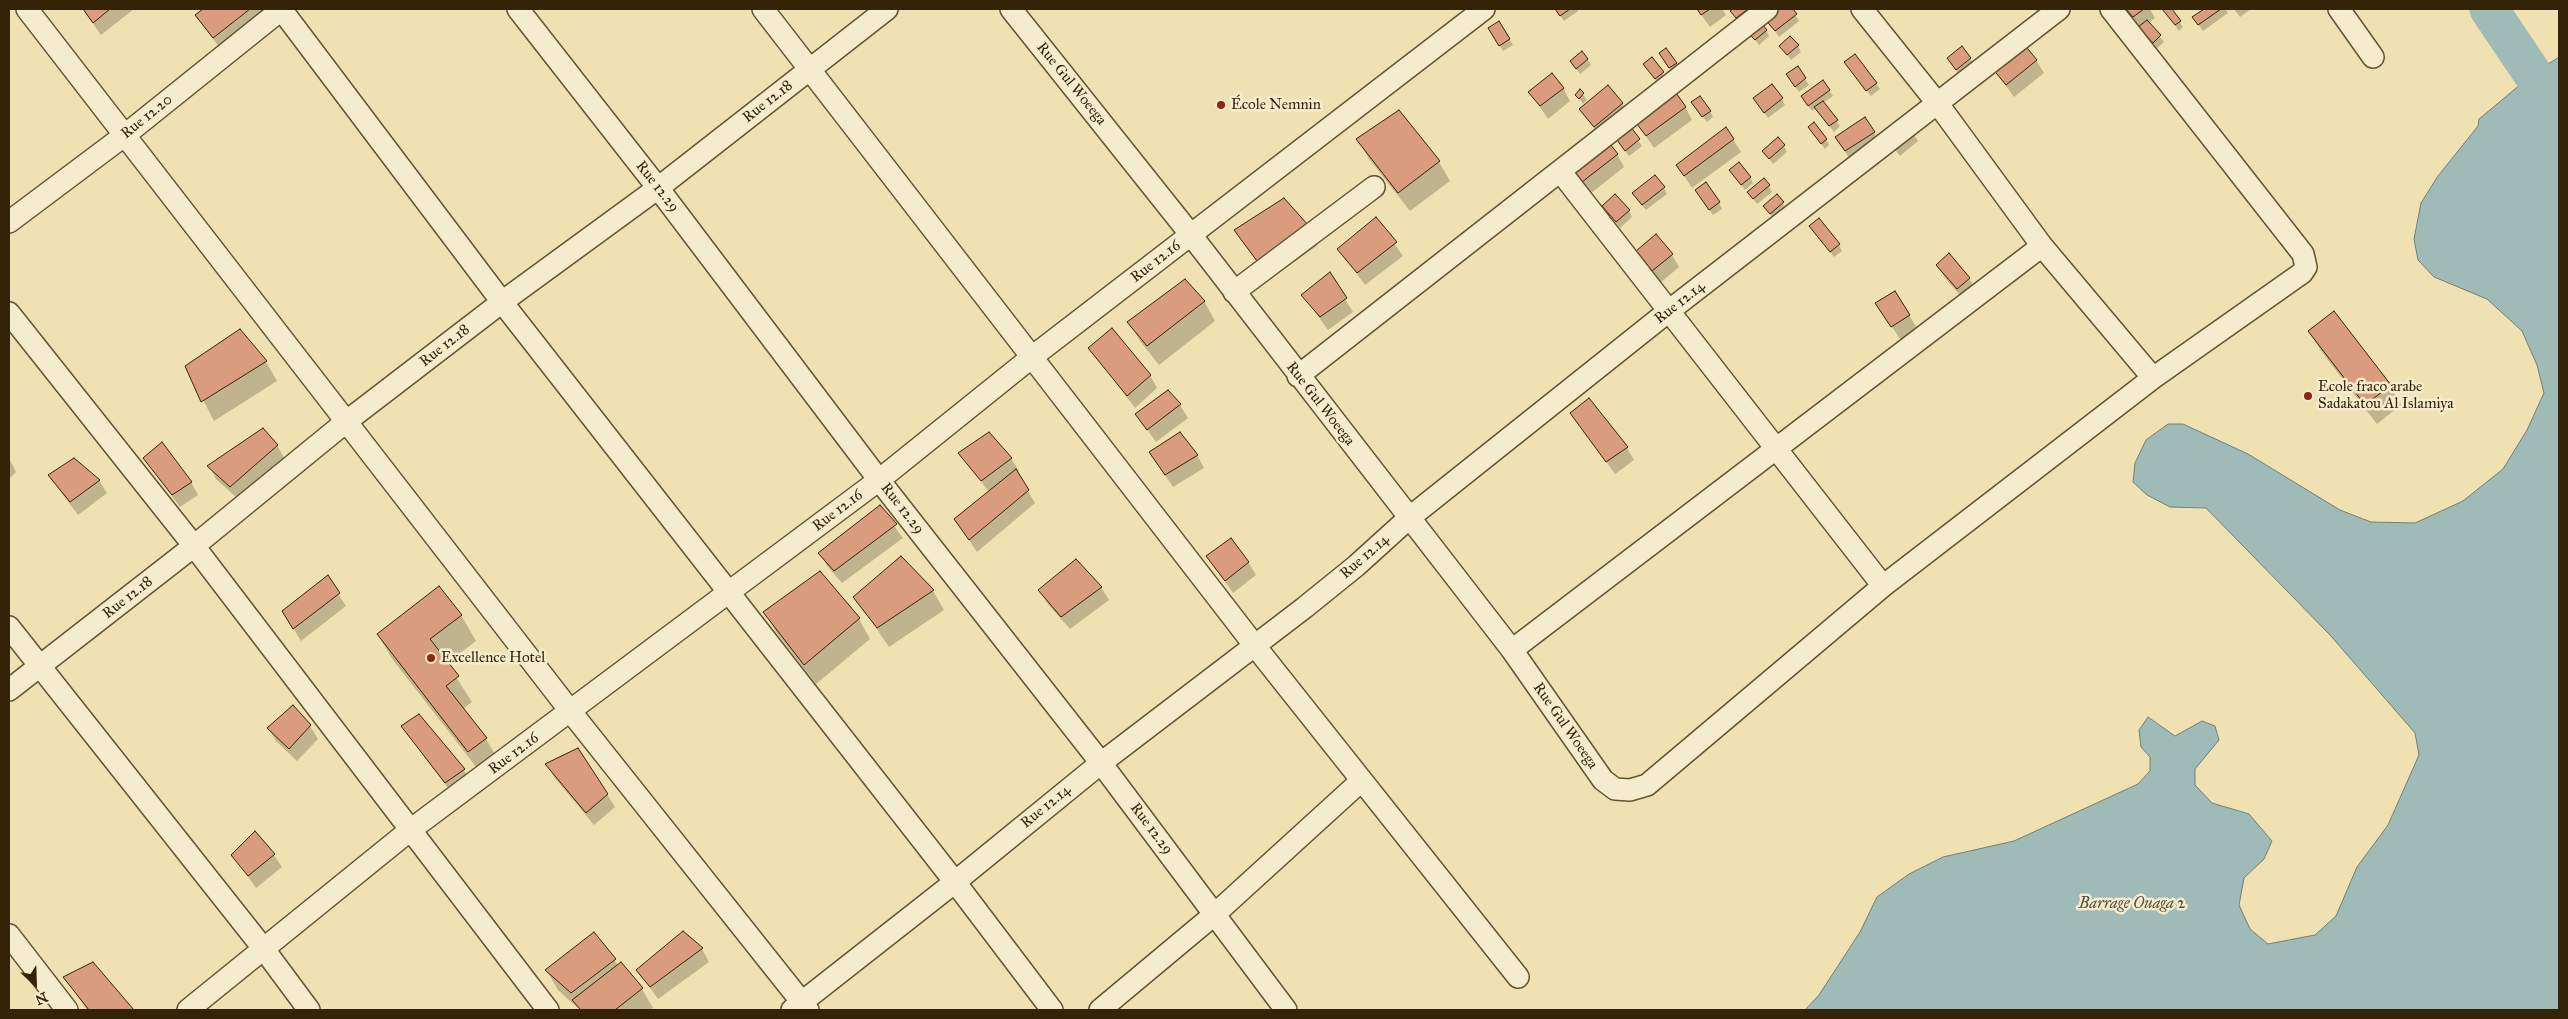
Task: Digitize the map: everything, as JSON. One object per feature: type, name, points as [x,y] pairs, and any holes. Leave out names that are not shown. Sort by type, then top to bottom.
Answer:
[{"type":"street","points":[[27,9],[801,1008]]},
{"type":"street","points":[[282,9],[502,302],[956,882],[1052,1010]]},
{"type":"street","name":"Rue 12.20","points":[[9,222],[125,135],[282,9]]},
{"type":"street","name":"Rue 12.29","points":[[518,9],[658,188],[879,480],[1101,763],[1286,1010]]},
{"type":"street","points":[[763,9],[811,68],[1255,646],[1518,978]]},
{"type":"street","name":"Rue 12.18","points":[[9,690],[194,546],[348,421],[502,302],[658,188],[887,9]]},
{"type":"street","name":"Rue Gul Woeega","points":[[1011,9],[1191,235],[1298,376],[1512,650],[1603,780],[1615,789],[1630,790],[1647,785],[1883,586]]},
{"type":"street","name":"Rue 12.16","points":[[188,1010],[409,832],[879,480],[1032,357],[1484,9]]},
{"type":"street","points":[[1298,376],[1767,9]]},
{"type":"street","points":[[1862,9],[1938,104],[2042,246],[2153,378]]},
{"type":"street","name":"Rue 12.14","points":[[801,1008],[1101,763],[1255,646],[1356,566],[1408,518],[1670,310],[2059,9]]},
{"type":"street","points":[[1560,171],[1883,586],[2153,378],[2302,273],[2306,267],[2306,261],[2110,9]]},
{"type":"street","points":[[2339,9],[2373,57]]},
{"type":"street","points":[[1234,292],[1374,187]]},
{"type":"street","points":[[1512,650],[2042,246]]},
{"type":"street","points":[[9,313],[194,546],[409,832],[548,1010]]},
{"type":"street","points":[[9,627],[263,948],[309,1010]]},
{"type":"street","points":[[1100,1010],[1215,914],[1361,782]]},
{"type":"street","points":[[9,936],[67,1010]]},
{"type":"water","name":"Barrage Ouaga 2","points":[[2559,57],[2559,1010],[1805,1010],[1819,995],[1860,932],[1877,897],[1909,874],[1943,857],[2014,841],[2138,784],[2150,771],[2150,757],[2141,747],[2139,730],[2148,717],[2175,736],[2202,721],[2215,726],[2219,740],[2195,769],[2195,785],[2212,803],[2249,814],[2272,841],[2264,859],[2244,878],[2239,905],[2250,929],[2268,944],[2315,935],[2336,916],[2357,867],[2388,825],[2419,755],[2415,733],[2330,635],[2206,508],[2170,507],[2147,495],[2133,482],[2135,463],[2146,440],[2168,424],[2183,424],[2248,454],[2340,510],[2371,522],[2415,523],[2463,501],[2503,469],[2527,430],[2544,393],[2537,365],[2522,331],[2487,299],[2434,277],[2418,260],[2414,239],[2421,203],[2438,176],[2478,126],[2479,119],[2533,74]]},
{"type":"building","points":[[83,9],[110,9],[93,23]]},
{"type":"building","points":[[203,9],[250,9],[213,38],[195,15]]},
{"type":"building","points":[[1555,9],[1570,9],[1560,16]]},
{"type":"building","points":[[1697,9],[1710,9],[1701,15]]},
{"type":"building","points":[[1733,9],[1748,9],[1736,18],[1730,11]]},
{"type":"building","points":[[1776,9],[1793,9],[1797,14],[1775,31],[1764,18]]},
{"type":"building","points":[[2126,9],[2144,9],[2133,17]]},
{"type":"building","points":[[2162,9],[2172,9],[2181,21],[2175,25]]},
{"type":"building","points":[[2204,9],[2221,9],[2198,25],[2192,17]]},
{"type":"building","points":[[2147,20],[2161,35],[2153,43],[2138,27]]},
{"type":"building","points":[[1499,21],[1510,39],[1499,46],[1488,28]]},
{"type":"building","points":[[1761,23],[1767,30],[1755,40],[1748,33]]},
{"type":"building","points":[[1790,36],[1799,45],[1787,55],[1779,46]]},
{"type":"building","points":[[2023,43],[2037,60],[2006,85],[1992,68]]},
{"type":"building","points":[[1962,46],[1971,58],[1956,70],[1947,58]]},
{"type":"building","points":[[1666,48],[1677,63],[1669,68],[1659,53]]},
{"type":"building","points":[[1582,51],[1588,59],[1576,69],[1570,61]]},
{"type":"building","points":[[1855,54],[1877,83],[1866,91],[1844,62]]},
{"type":"building","points":[[1652,57],[1664,72],[1655,79],[1643,64]]},
{"type":"building","points":[[1798,66],[1806,78],[1795,87],[1786,74]]},
{"type":"building","points":[[1552,73],[1564,88],[1540,106],[1528,92]]},
{"type":"building","points":[[1823,80],[1830,90],[1808,106],[1801,96]]},
{"type":"building","points":[[1772,84],[1783,98],[1764,113],[1753,98]]},
{"type":"building","points":[[1608,85],[1623,103],[1594,127],[1579,109]]},
{"type":"building","points":[[1580,89],[1584,93],[1579,99],[1575,95]]},
{"type":"building","points":[[1674,90],[1686,107],[1646,136],[1634,120]]},
{"type":"building","points":[[1700,96],[1711,111],[1702,117],[1691,102]]},
{"type":"building","points":[[1823,101],[1838,120],[1829,126],[1814,107]]},
{"type":"building","points":[[1399,110],[1440,161],[1398,193],[1356,139]]},
{"type":"building","points":[[1865,117],[1875,132],[1845,151],[1835,137]]},
{"type":"building","points":[[1627,122],[1640,139],[1625,151],[1612,133]]},
{"type":"building","points":[[1814,122],[1827,139],[1821,144],[1808,127]]},
{"type":"building","points":[[1726,127],[1734,139],[1684,176],[1676,165]]},
{"type":"building","points":[[1778,137],[1785,145],[1769,159],[1762,151]]},
{"type":"building","points":[[1606,139],[1618,154],[1582,182],[1570,167]]},
{"type":"building","points":[[1739,162],[1751,177],[1741,185],[1729,170]]},
{"type":"building","points":[[1655,175],[1665,187],[1642,205],[1632,193]]},
{"type":"building","points":[[1764,178],[1770,185],[1753,199],[1747,192]]},
{"type":"building","points":[[1706,182],[1720,202],[1709,210],[1695,190]]},
{"type":"building","points":[[1615,194],[1630,210],[1616,222],[1602,206]]},
{"type":"building","points":[[1777,194],[1784,202],[1770,214],[1763,206]]},
{"type":"building","points":[[1284,198],[1308,225],[1257,261],[1234,230]]},
{"type":"building","points":[[1376,217],[1397,242],[1357,273],[1337,249]]},
{"type":"building","points":[[1819,218],[1840,244],[1830,252],[1809,226]]},
{"type":"building","points":[[1656,234],[1673,254],[1652,271],[1636,251]]},
{"type":"building","points":[[1949,253],[1970,278],[1957,289],[1936,265]]},
{"type":"building","points":[[1330,272],[1347,298],[1320,317],[1301,295]]},
{"type":"building","points":[[1185,279],[1205,301],[1147,346],[1127,322]]},
{"type":"building","points":[[1895,291],[1910,315],[1891,327],[1875,303]]},
{"type":"building","points":[[2334,311],[2391,385],[2365,405],[2308,331]]},
{"type":"building","points":[[1112,328],[1151,375],[1127,396],[1088,348]]},
{"type":"building","points":[[240,329],[267,361],[201,402],[185,366]]},
{"type":"building","points":[[1168,390],[1181,404],[1147,430],[1135,414]]},
{"type":"building","points":[[1589,398],[1628,447],[1606,462],[1570,413]]},
{"type":"building","points":[[263,428],[278,445],[230,487],[207,466]]},
{"type":"building","points":[[989,432],[1012,458],[981,481],[958,453]]},
{"type":"building","points":[[1180,432],[1198,455],[1165,475],[1149,452]]},
{"type":"building","points":[[162,442],[192,482],[172,495],[143,458]]},
{"type":"building","points":[[74,458],[100,480],[70,502],[48,475]]},
{"type":"building","points":[[1016,469],[1029,490],[969,540],[954,519]]},
{"type":"building","points":[[880,505],[897,524],[834,571],[818,553]]},
{"type":"building","points":[[1231,538],[1249,562],[1225,581],[1206,556]]},
{"type":"building","points":[[901,556],[934,590],[877,628],[853,597]]},
{"type":"building","points":[[1076,559],[1102,587],[1061,617],[1038,590]]},
{"type":"building","points":[[820,571],[860,618],[804,665],[763,612]]},
{"type":"building","points":[[328,575],[340,593],[293,629],[282,611]]},
{"type":"building","points":[[439,586],[462,615],[430,639],[459,676],[446,686],[487,738],[468,752],[377,634]]},
{"type":"building","points":[[293,705],[311,725],[289,749],[267,728]]},
{"type":"building","points":[[419,714],[465,769],[445,783],[401,726]]},
{"type":"building","points":[[578,748],[608,794],[586,813],[545,764]]},
{"type":"building","points":[[255,831],[275,854],[248,876],[231,855]]},
{"type":"building","points":[[683,931],[703,948],[650,987],[636,970]]},
{"type":"building","points":[[594,932],[616,959],[571,993],[545,970]]},
{"type":"building","points":[[93,962],[134,1010],[89,1010],[63,977]]},
{"type":"building","points":[[621,962],[643,988],[615,1010],[581,1010],[572,1000]]},
{"type":"waterway","points":[[2489,9],[2559,113]]},
{"type":"place","name":"École Nemnin","points":[[1221,105]]},
{"type":"place","name":"Ecole fraco arabe Sadakatou Al Islamiya","points":[[2308,396]]},
{"type":"place","name":"Excellence Hotel","points":[[431,658]]}]
